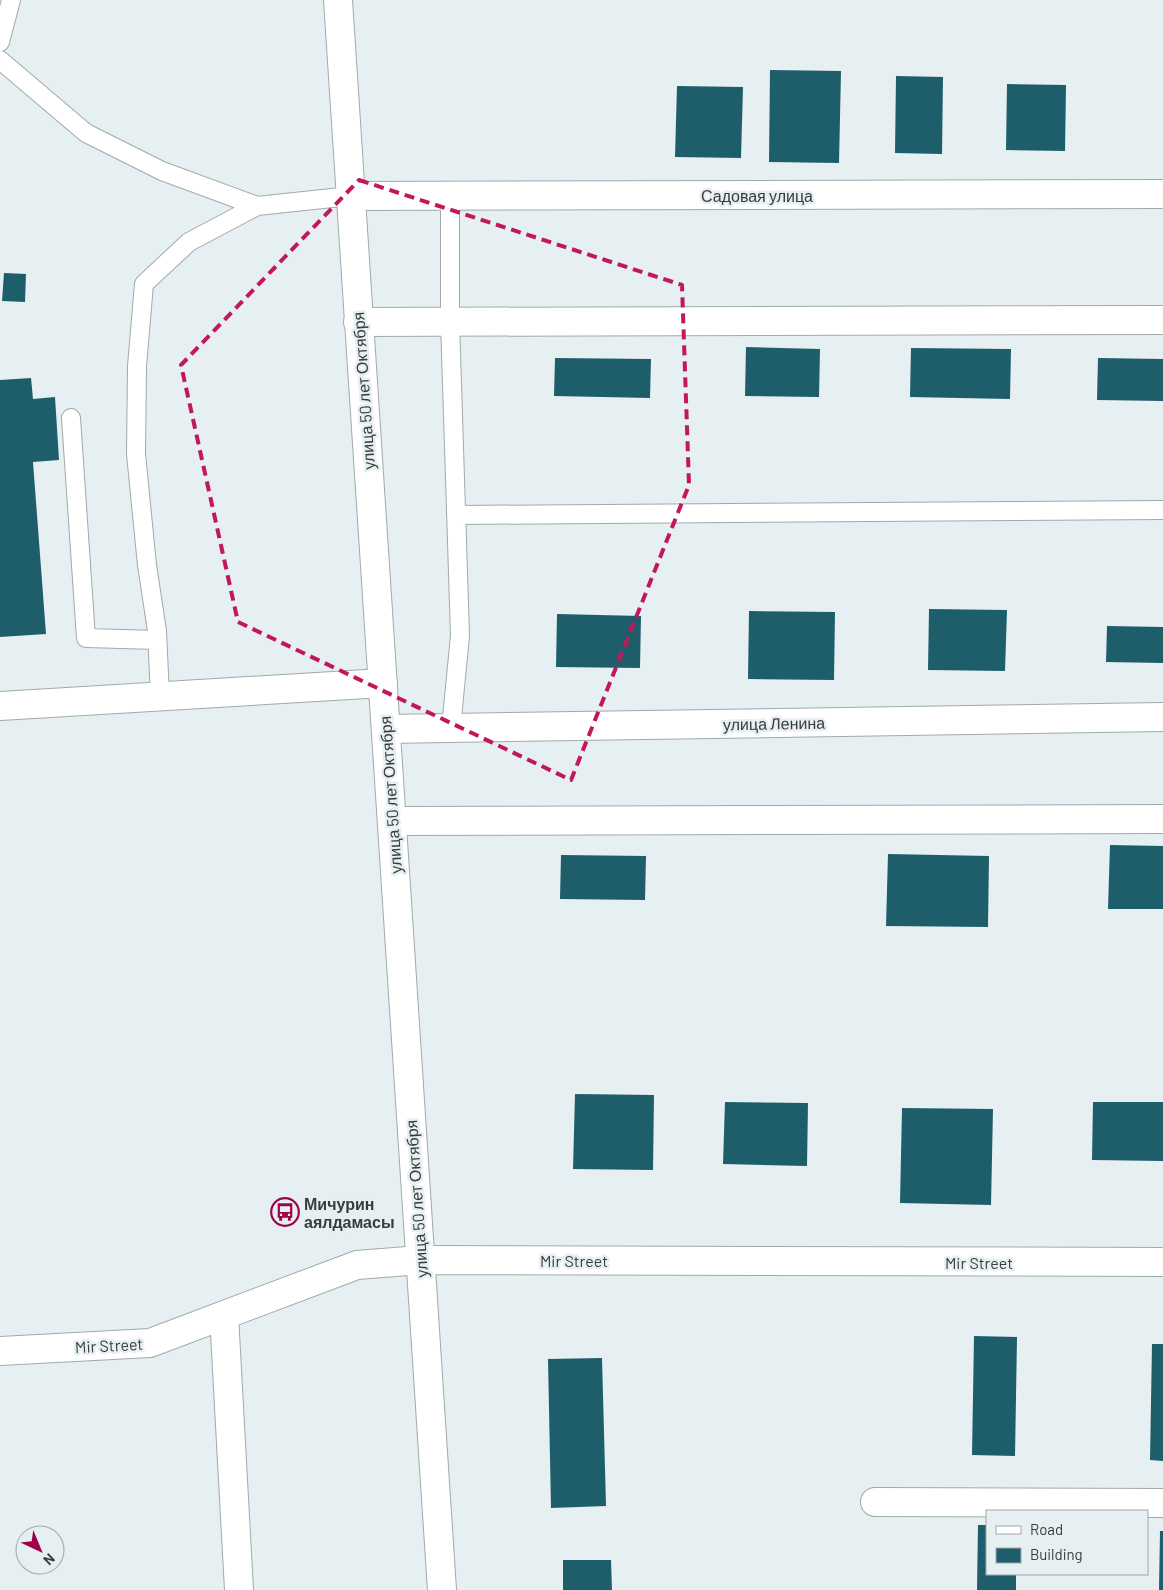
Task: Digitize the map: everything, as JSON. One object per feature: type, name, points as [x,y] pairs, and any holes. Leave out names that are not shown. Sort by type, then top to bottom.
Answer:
[{"type":"street","name":"улица 50 лет Октября","points":[[338,0],[442,1590]]},
{"type":"street","name":"Садовая улица","points":[[351,196],[1163,194]]},
{"type":"street","points":[[358,322],[1163,320]]},
{"type":"street","points":[[0,706],[382,683]]},
{"type":"street","name":"улица Ленина","points":[[386,729],[1163,717]]},
{"type":"street","points":[[392,821],[1163,819]]},
{"type":"street","name":"Mir Street","points":[[0,1351],[150,1343],[357,1265],[420,1260],[1163,1262]]},
{"type":"street","points":[[224,1316],[238,1590]]},
{"type":"street","points":[[875,1502],[1163,1503]]},
{"type":"lane","points":[[0,42],[11,0]]},
{"type":"lane","points":[[0,60],[86,133],[162,171],[257,206]]},
{"type":"lane","points":[[160,697],[157,640],[147,565],[136,454],[137,366],[144,284],[189,242],[257,206],[351,196]]},
{"type":"lane","points":[[450,196],[450,322],[460,636],[451,728]]},
{"type":"lane","points":[[71,418],[86,638],[157,640]]},
{"type":"lane","points":[[456,515],[1163,510]]},
{"type":"highlighted area","points":[[359,180],[682,285],[689,485],[571,780],[238,622],[181,365]]},
{"type":"building","points":[[770,70],[841,71],[839,163],[769,162]]},
{"type":"building","points":[[896,76],[943,77],[942,154],[895,153]]},
{"type":"building","points":[[1007,84],[1066,85],[1065,151],[1006,150]]},
{"type":"building","points":[[677,86],[743,87],[741,158],[675,157]]},
{"type":"building","points":[[4,273],[26,274],[25,302],[2,301]]},
{"type":"building","points":[[746,347],[820,349],[819,397],[745,396]]},
{"type":"building","points":[[911,348],[1011,349],[1010,399],[910,397]]},
{"type":"building","points":[[555,358],[651,359],[650,398],[554,396]]},
{"type":"building","points":[[1098,358],[1163,359],[1163,401],[1097,400]]},
{"type":"building","points":[[31,378],[33,399],[55,397],[59,460],[33,462],[46,634],[0,637],[0,380]]},
{"type":"building","points":[[929,609],[1007,610],[1005,671],[928,670]]},
{"type":"building","points":[[749,611],[835,612],[834,680],[748,679]]},
{"type":"building","points":[[557,614],[641,616],[640,668],[556,667]]},
{"type":"building","points":[[1107,626],[1163,627],[1163,663],[1106,662]]},
{"type":"building","points":[[1110,845],[1163,846],[1163,909],[1108,909]]},
{"type":"building","points":[[888,854],[989,856],[988,927],[886,926]]},
{"type":"building","points":[[561,855],[646,856],[645,900],[560,899]]},
{"type":"building","points":[[575,1094],[654,1095],[653,1170],[573,1169]]},
{"type":"building","points":[[725,1102],[808,1103],[807,1166],[723,1164]]},
{"type":"building","points":[[1093,1102],[1163,1102],[1163,1161],[1092,1160]]},
{"type":"building","points":[[902,1108],[993,1109],[991,1205],[900,1203]]},
{"type":"building","points":[[974,1336],[1017,1337],[1015,1456],[972,1455]]},
{"type":"building","points":[[1152,1344],[1163,1344],[1163,1461],[1150,1460]]},
{"type":"building","points":[[602,1358],[606,1506],[551,1508],[548,1359]]},
{"type":"building","points":[[978,1525],[986,1525],[986,1575],[1016,1575],[1016,1590],[977,1590]]},
{"type":"building","points":[[1160,1531],[1163,1531],[1163,1590],[1159,1590]]},
{"type":"building","points":[[563,1560],[611,1560],[612,1590],[563,1590]]},
{"type":"place","name":"Мичурин аялдамасы","points":[[285,1212]]}]
